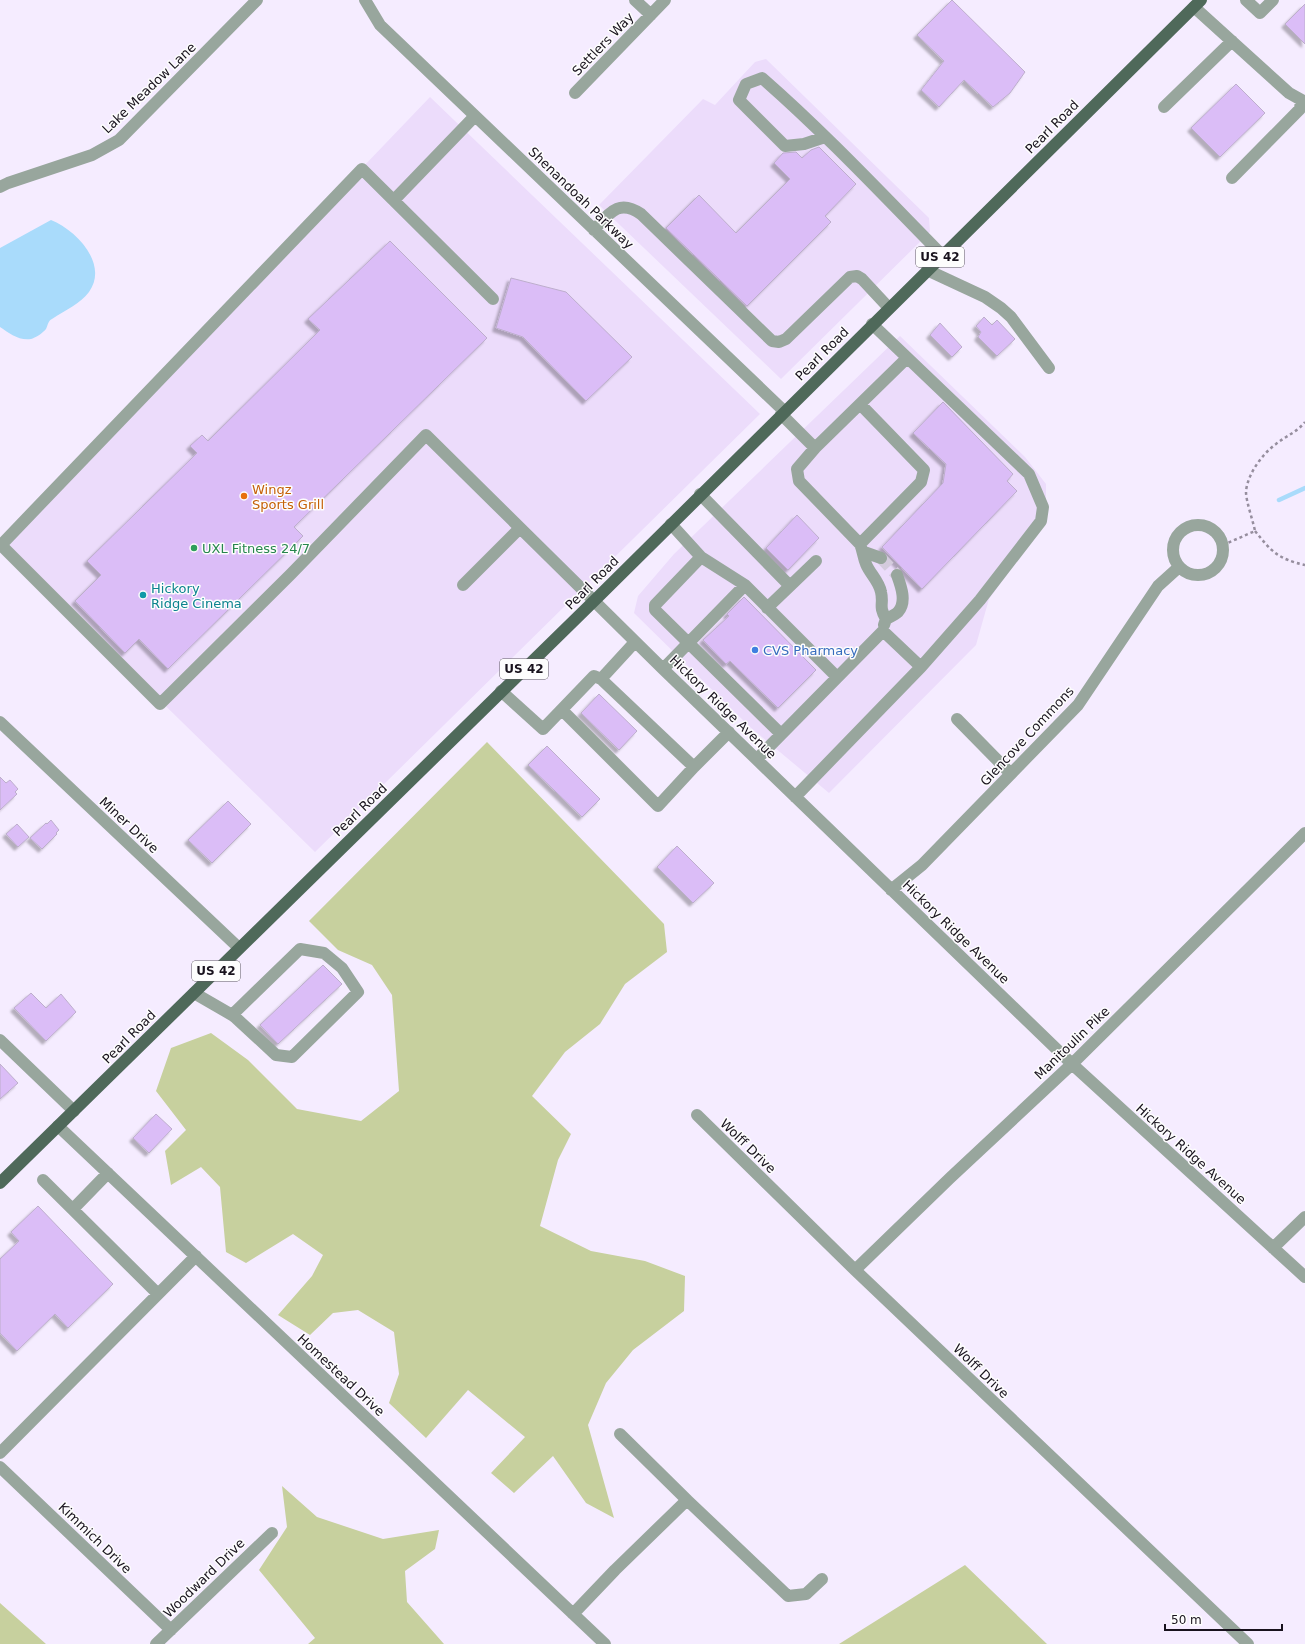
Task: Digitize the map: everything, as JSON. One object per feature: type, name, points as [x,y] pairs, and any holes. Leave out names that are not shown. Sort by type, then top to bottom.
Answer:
[{"type":"main road","name":"Pearl Road","points":[[0,1183],[594,601],[700,494],[1197,3]]},
{"type":"street","name":"Lake Meadow Lane","points":[[0,187],[92,155],[119,140],[257,0]]},
{"type":"street","name":"Shenandoah Parkway","points":[[364,0],[380,25],[594,230],[782,413],[815,448]]},
{"type":"street","name":"Settlers Way","points":[[635,0],[651,15]]},
{"type":"street","name":"Settlers Way","points":[[575,93],[666,0]]},
{"type":"street","points":[[1246,0],[1260,13],[1273,0]]},
{"type":"street","points":[[1197,3],[1232,41],[1289,93],[1303,101],[1300,109],[1232,178]]},
{"type":"street","points":[[1164,107],[1232,41]]},
{"type":"street","points":[[825,137],[804,144],[785,146],[739,100],[746,84],[762,78],[793,105],[825,137],[942,255]]},
{"type":"street","points":[[475,116],[394,200],[493,299]]},
{"type":"street","name":"Hickory Ridge Avenue","points":[[394,200],[362,169],[2,545],[160,704],[286,579],[426,435],[635,642],[1072,1064],[1305,1277]]},
{"type":"street","points":[[594,230],[614,210],[624,206],[632,208],[646,219],[772,341],[779,342],[786,340],[850,277],[857,276],[862,279],[889,308]]},
{"type":"street","points":[[927,270],[985,297],[1001,308],[1011,317],[1049,368]]},
{"type":"street","points":[[795,797],[921,667],[980,600],[1041,521],[1043,507],[1029,474],[872,324]]},
{"type":"street","points":[[881,558],[862,548],[799,481],[797,469],[815,448],[907,358]]},
{"type":"street","points":[[860,404],[924,470],[921,482],[862,548]]},
{"type":"street","points":[[700,494],[790,586]]},
{"type":"street","points":[[671,524],[701,557],[745,585],[837,677]]},
{"type":"street","points":[[1196,525],[1212,529],[1218,535],[1223,545],[1224,552],[1222,560],[1211,573],[1202,576],[1194,576],[1186,573],[1179,567],[1172,553],[1176,538],[1187,527],[1196,525]]},
{"type":"street","points":[[463,585],[520,528]]},
{"type":"street","points":[[757,759],[883,630],[886,619],[881,609],[881,592],[876,579],[867,566],[862,548]]},
{"type":"street","points":[[701,557],[655,605],[655,610],[781,734]]},
{"type":"street","points":[[767,608],[816,561]]},
{"type":"street","name":"Glencove Commons","points":[[891,890],[922,865],[1078,705],[1158,586],[1179,567]]},
{"type":"street","points":[[886,619],[898,612],[902,600],[902,589],[897,575]]},
{"type":"street","points":[[663,669],[745,585]]},
{"type":"street","points":[[883,630],[921,667]]},
{"type":"street","points":[[601,679],[635,642]]},
{"type":"street","points":[[501,691],[543,729],[594,676],[601,679],[694,767]]},
{"type":"street","points":[[562,710],[658,806],[729,732]]},
{"type":"street","points":[[957,719],[1011,774]]},
{"type":"street","name":"Miner Drive","points":[[0,722],[239,948]]},
{"type":"street","name":"Manitoulin Pike","points":[[855,1270],[950,1178],[1072,1064],[1305,833]]},
{"type":"street","points":[[194,993],[232,1015],[276,1055],[292,1057],[358,992],[342,968],[324,953],[300,949],[232,1015]]},
{"type":"street","points":[[0,1040],[74,1110]]},
{"type":"street","name":"Wolff Drive","points":[[697,1115],[855,1270],[1248,1644]]},
{"type":"street","name":"Homestead Drive","points":[[58,1126],[605,1644]]},
{"type":"street","points":[[73,1209],[108,1173]]},
{"type":"street","points":[[43,1180],[158,1294]]},
{"type":"street","points":[[1274,1248],[1305,1217]]},
{"type":"street","points":[[0,1453],[196,1256]]},
{"type":"street","points":[[620,1434],[788,1596],[806,1594],[822,1579]]},
{"type":"street","name":"Kimmich Drive","points":[[0,1467],[170,1630]]},
{"type":"street","points":[[573,1614],[614,1570],[687,1500]]},
{"type":"street","name":"Woodward Drive","points":[[156,1644],[272,1533]]},
{"type":"path","points":[[1305,422],[1298,430],[1275,445],[1259,462],[1249,479],[1246,493],[1255,531],[1274,553],[1283,559],[1305,565]]},
{"type":"path","points":[[1223,545],[1255,531]]},
{"type":"shaded area","points":[[766,59],[929,218],[930,232],[781,379],[599,205],[703,99],[715,105],[755,62]]},
{"type":"shaded area","points":[[430,97],[760,414],[315,852],[1,545]]},
{"type":"shaded area","points":[[900,336],[1025,457],[1046,484],[1046,521],[989,599],[976,645],[829,793],[750,727],[634,613],[638,596],[674,554]]},
{"type":"green space","points":[[487,742],[664,924],[667,952],[625,984],[600,1024],[565,1052],[532,1096],[571,1134],[558,1160],[540,1226],[591,1251],[645,1261],[685,1276],[684,1311],[633,1350],[606,1383],[588,1425],[614,1518],[586,1503],[553,1456],[514,1493],[491,1473],[525,1437],[468,1390],[426,1438],[389,1403],[399,1374],[394,1332],[358,1310],[333,1313],[310,1335],[278,1315],[312,1276],[323,1255],[293,1234],[246,1263],[226,1252],[220,1187],[201,1167],[171,1185],[165,1151],[186,1130],[156,1091],[171,1048],[211,1033],[248,1060],[297,1109],[361,1121],[399,1091],[392,995],[372,965],[338,950],[309,921]]},
{"type":"green space","points":[[282,1486],[317,1517],[383,1539],[439,1530],[435,1549],[405,1571],[407,1602],[444,1644],[308,1644],[315,1638],[259,1570],[287,1527]]},
{"type":"green space","points":[[965,1565],[1047,1644],[839,1644]]},
{"type":"green space","points":[[0,1603],[46,1644],[0,1644]]},
{"type":"water","points":[[51,220],[70,232],[87,249],[95,270],[94,281],[89,292],[85,296],[51,320],[43,332],[31,339],[22,339],[0,327],[0,248]]},
{"type":"building","points":[[952,0],[1025,72],[1010,93],[993,107],[964,80],[939,107],[921,90],[944,61],[917,35]]},
{"type":"building","points":[[1305,4],[1305,44],[1285,24]]},
{"type":"building","points":[[1236,84],[1265,113],[1220,157],[1191,128]]},
{"type":"building","points":[[819,147],[856,184],[825,216],[831,222],[747,306],[666,228],[699,195],[736,233],[790,179],[774,163],[783,153],[796,152],[802,158],[811,150]]},
{"type":"building","points":[[390,241],[487,338],[294,527],[303,536],[168,669],[139,639],[125,653],[75,601],[101,575],[87,561],[197,453],[190,446],[202,435],[208,441],[320,330],[308,319]]},
{"type":"building","points":[[511,278],[566,292],[632,357],[586,401],[523,337],[496,328]]},
{"type":"building","points":[[984,317],[992,325],[997,320],[1015,339],[997,356],[978,337],[981,332],[976,326]]},
{"type":"building","points":[[940,323],[962,347],[952,357],[930,335]]},
{"type":"building","points":[[943,402],[1013,474],[1007,481],[1017,491],[922,589],[882,547],[943,483],[946,464],[913,433]]},
{"type":"building","points":[[797,515],[819,538],[788,570],[766,548]]},
{"type":"building","name":"CVS Pharmacy","points":[[744,597],[816,670],[778,708],[730,661],[726,664],[703,640],[729,616],[727,614]]},
{"type":"building","points":[[599,694],[637,731],[619,750],[581,713]]},
{"type":"building","points":[[547,746],[600,799],[582,817],[528,765]]},
{"type":"building","points":[[0,777],[6,783],[10,780],[18,789],[15,792],[17,794],[0,810]]},
{"type":"building","points":[[228,801],[251,824],[212,863],[188,840]]},
{"type":"building","points":[[51,820],[59,830],[42,849],[30,838]]},
{"type":"building","points":[[17,824],[29,837],[18,847],[6,834]]},
{"type":"building","points":[[677,846],[714,883],[693,903],[657,867]]},
{"type":"building","points":[[323,965],[342,984],[278,1044],[260,1025]]},
{"type":"building","points":[[31,993],[46,1008],[61,994],[76,1012],[46,1041],[14,1008]]},
{"type":"building","points":[[0,1064],[18,1083],[0,1099]]},
{"type":"building","points":[[156,1114],[172,1129],[149,1153],[133,1138]]},
{"type":"building","points":[[38,1206],[113,1284],[68,1328],[55,1314],[17,1351],[0,1333],[0,1259],[19,1241],[11,1232]]},
{"type":"waterway","points":[[1279,500],[1305,488]]},
{"type":"tunnel","points":[[881,558],[897,575]]},
{"type":"place","name":"Wingz Sports Grill","points":[[244,496]]},
{"type":"place","name":"UXL Fitness 24/7","points":[[194,548]]},
{"type":"place","name":"Hickory Ridge Cinema","points":[[143,595]]},
{"type":"place","name":"CVS Pharmacy","points":[[755,650]]}]
